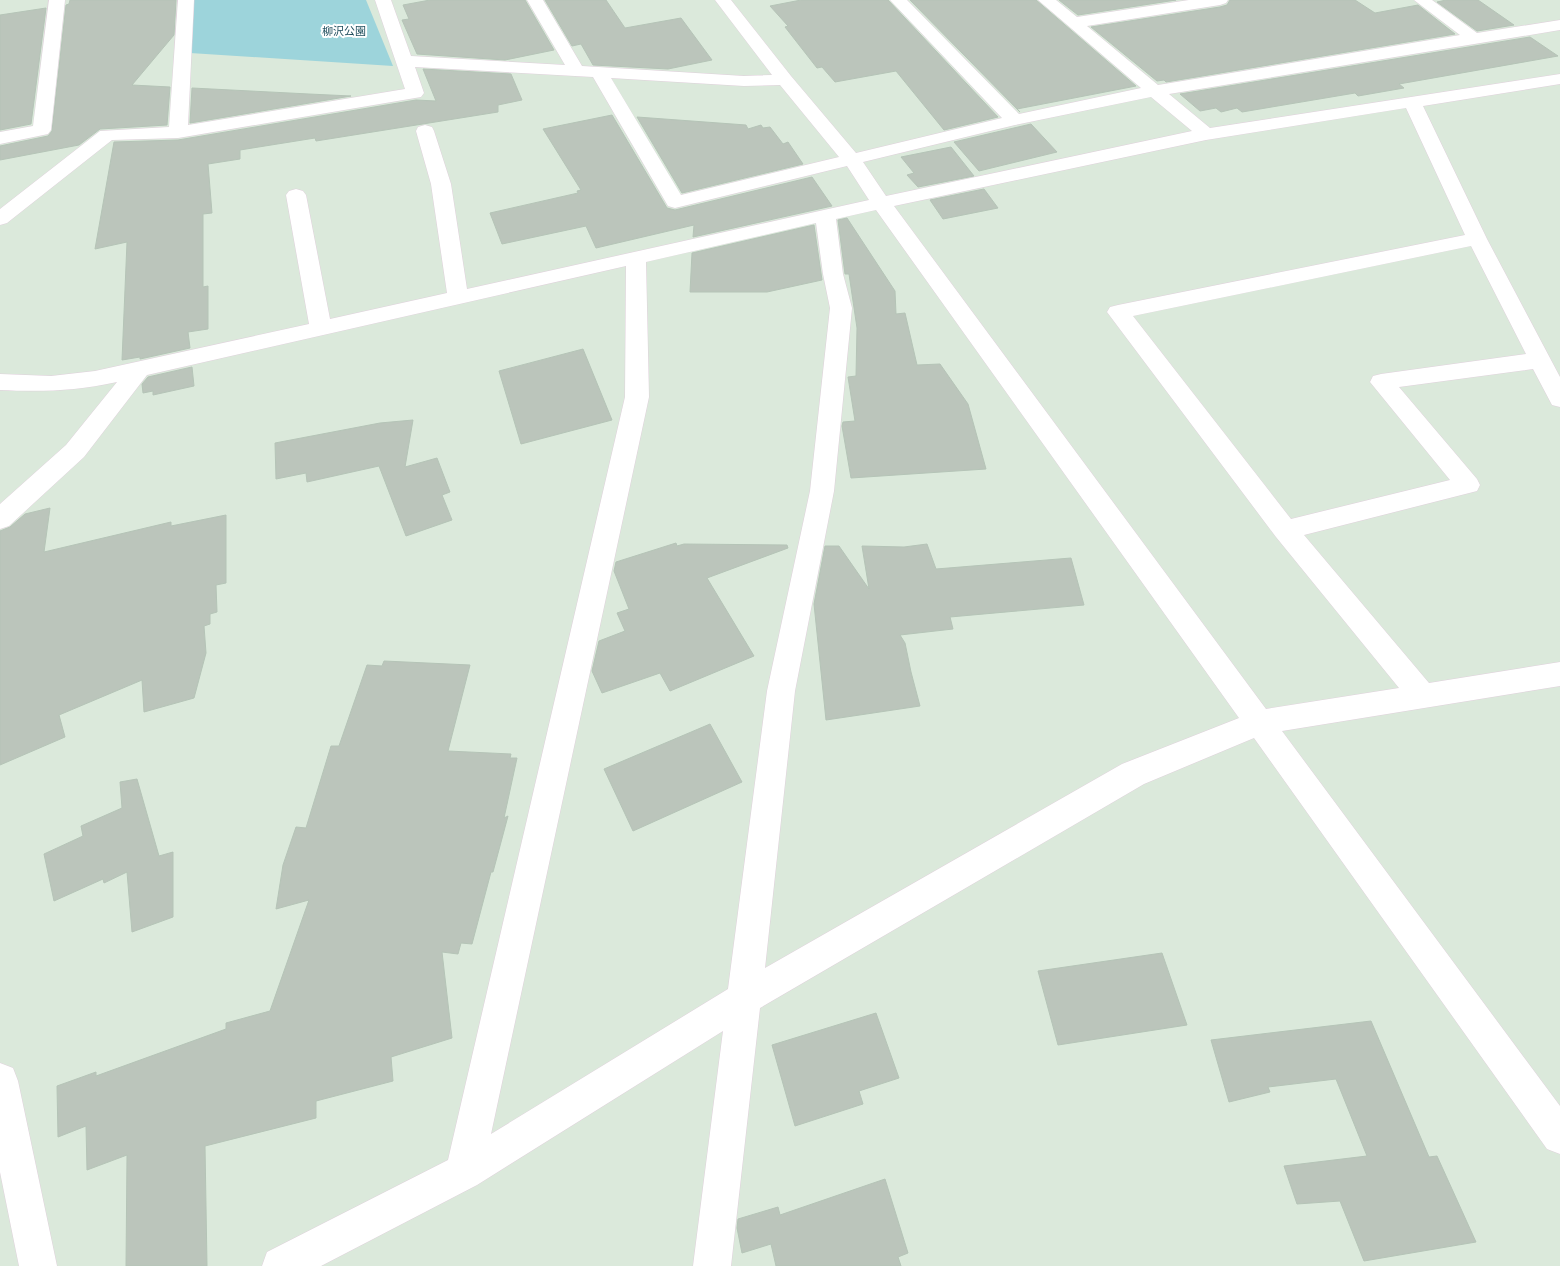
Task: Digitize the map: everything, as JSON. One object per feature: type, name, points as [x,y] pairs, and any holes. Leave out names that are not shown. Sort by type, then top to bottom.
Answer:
[{"type":"street","points":[[0,138],[42,130],[57,0]]},
{"type":"street","points":[[178,132],[186,0]]},
{"type":"street","points":[[0,219],[107,135],[178,132],[416,93],[383,0]]},
{"type":"street","points":[[535,0],[576,70]]},
{"type":"street","points":[[724,0],[785,80],[852,160],[881,203],[1261,722],[1560,1136]]},
{"type":"street","points":[[898,0],[1015,120]]},
{"type":"street","points":[[1046,0],[1206,134]]},
{"type":"street","points":[[1073,23],[1220,0]]},
{"type":"street","points":[[1422,0],[1474,38]]},
{"type":"street","points":[[599,72],[675,202],[1015,120],[1153,91],[1560,25]]},
{"type":"street","points":[[404,61],[744,81],[785,80]]},
{"type":"street","points":[[0,382],[51,384],[95,379],[825,215],[1206,134],[1560,79]]},
{"type":"street","points":[[1412,102],[1478,239],[1560,398]]},
{"type":"street","points":[[425,130],[441,184],[458,298]]},
{"type":"street","points":[[296,195],[321,329]]},
{"type":"street","points":[[712,1266],[781,691],[822,491],[840,308],[825,215]]},
{"type":"street","points":[[1423,696],[1285,530],[1118,312],[1478,239]]},
{"type":"street","points":[[464,1172],[637,397],[636,257]]},
{"type":"street","points":[[1285,530],[1468,485],[1381,382],[1540,360]]},
{"type":"street","points":[[0,519],[75,451],[140,368]]},
{"type":"street","points":[[281,1266],[464,1172],[743,999],[1133,774],[1261,722],[1560,674]]},
{"type":"street","points":[[0,1080],[38,1266]]},
{"type":"green space","name":"柳沢公園","points":[[191,0],[366,0],[393,66],[190,53]]},
{"type":"building","points":[[70,0],[176,0],[174,35],[132,85],[170,87],[167,125],[100,129],[79,145],[0,160],[0,146],[48,136],[52,131],[66,5],[69,4]]},
{"type":"building","points":[[430,0],[525,0],[554,50],[505,60],[417,54],[402,20],[409,19],[403,5]]},
{"type":"building","points":[[545,0],[606,0],[625,28],[681,18],[712,60],[668,69],[593,65],[581,44],[572,46]]},
{"type":"building","points":[[801,0],[888,0],[998,117],[944,130],[896,71],[835,82],[822,67],[817,68],[785,27],[788,26],[770,6]]},
{"type":"building","points":[[910,0],[1036,0],[1136,86],[1017,109]]},
{"type":"building","points":[[1059,0],[1176,0],[1078,15]]},
{"type":"building","points":[[1230,0],[1355,0],[1375,13],[1418,5],[1455,34],[1166,82],[1164,80],[1157,81],[1091,27],[1220,7],[1227,5]]},
{"type":"building","points":[[1446,0],[1478,0],[1514,25],[1477,31],[1437,2]]},
{"type":"building","points":[[46,8],[31,124],[0,130],[0,15]]},
{"type":"building","points":[[1530,37],[1558,56],[1399,84],[1404,88],[1358,96],[1355,93],[1242,112],[1237,108],[1221,112],[1216,108],[1200,111],[1180,94]]},
{"type":"building","points":[[423,69],[511,74],[522,100],[498,105],[498,112],[316,141],[315,138],[240,150],[240,159],[208,164],[212,213],[203,214],[203,287],[208,286],[208,329],[188,332],[190,348],[140,359],[140,357],[122,360],[127,242],[95,249],[114,142],[178,140],[416,100],[436,101]]},
{"type":"building","points":[[192,88],[309,94],[351,96],[190,123]]},
{"type":"building","points":[[612,115],[667,208],[675,210],[812,177],[832,206],[693,237],[694,225],[596,248],[586,226],[502,244],[490,213],[578,193],[577,191],[581,190],[543,129]]},
{"type":"building","points":[[637,117],[746,125],[748,129],[761,125],[763,128],[770,127],[783,144],[788,142],[803,164],[682,193]]},
{"type":"building","points":[[1031,124],[1057,152],[979,171],[954,142]]},
{"type":"building","points":[[951,147],[974,176],[918,187],[907,175],[914,173],[901,157]]},
{"type":"building","points":[[984,189],[998,208],[943,219],[930,200]]},
{"type":"building","points":[[847,218],[895,291],[896,314],[905,313],[917,365],[940,364],[968,404],[986,469],[851,478],[842,426],[843,422],[855,421],[848,377],[856,376],[857,328],[849,274],[845,274],[838,220]]},
{"type":"building","points":[[814,225],[822,280],[767,292],[690,292],[692,253]]},
{"type":"building","points":[[583,349],[612,420],[521,444],[499,371]]},
{"type":"building","points":[[192,367],[194,386],[153,395],[153,391],[143,393],[142,384],[148,377]]},
{"type":"building","points":[[413,420],[405,467],[437,458],[450,492],[442,495],[452,520],[406,536],[379,466],[307,482],[306,473],[276,479],[275,443],[380,423]]},
{"type":"building","points":[[50,508],[44,552],[171,522],[171,526],[226,515],[226,583],[216,585],[217,612],[210,614],[210,624],[204,626],[206,653],[194,698],[144,712],[142,680],[59,715],[65,737],[0,765],[0,531],[10,527],[25,514]]},
{"type":"building","points":[[676,543],[677,546],[684,544],[787,545],[788,548],[707,578],[754,656],[670,691],[660,673],[602,693],[592,671],[599,641],[625,631],[617,613],[629,609],[614,571],[616,562]]},
{"type":"building","points":[[927,544],[936,569],[1071,558],[1084,605],[950,617],[953,629],[900,635],[905,643],[920,706],[826,720],[814,604],[825,546],[839,546],[869,589],[862,546],[904,547]]},
{"type":"building","points":[[384,661],[470,665],[448,751],[511,754],[510,758],[517,758],[504,818],[508,816],[472,944],[461,943],[458,954],[442,952],[452,1038],[391,1057],[393,1081],[316,1101],[316,1118],[205,1146],[207,1266],[126,1266],[127,1155],[87,1170],[86,1126],[58,1137],[57,1086],[96,1072],[96,1076],[226,1029],[226,1023],[270,1011],[309,900],[276,909],[283,865],[296,827],[306,828],[331,746],[339,746],[367,665],[382,666]]},
{"type":"building","points":[[710,724],[742,782],[633,831],[604,769]]},
{"type":"building","points":[[137,779],[159,856],[173,852],[173,917],[132,932],[127,872],[104,883],[103,879],[54,901],[44,854],[83,836],[81,826],[122,808],[120,782]]},
{"type":"building","points":[[1162,953],[1187,1025],[1058,1045],[1038,971]]},
{"type":"building","points":[[876,1013],[899,1078],[859,1091],[863,1104],[795,1126],[772,1045]]},
{"type":"building","points":[[1371,1021],[1429,1157],[1437,1156],[1476,1242],[1364,1261],[1340,1201],[1297,1204],[1284,1166],[1367,1156],[1336,1079],[1268,1087],[1270,1092],[1229,1102],[1211,1040]]},
{"type":"building","points":[[885,1179],[908,1253],[898,1257],[901,1266],[776,1266],[771,1244],[742,1253],[737,1228],[738,1219],[778,1207],[780,1215]]}]
